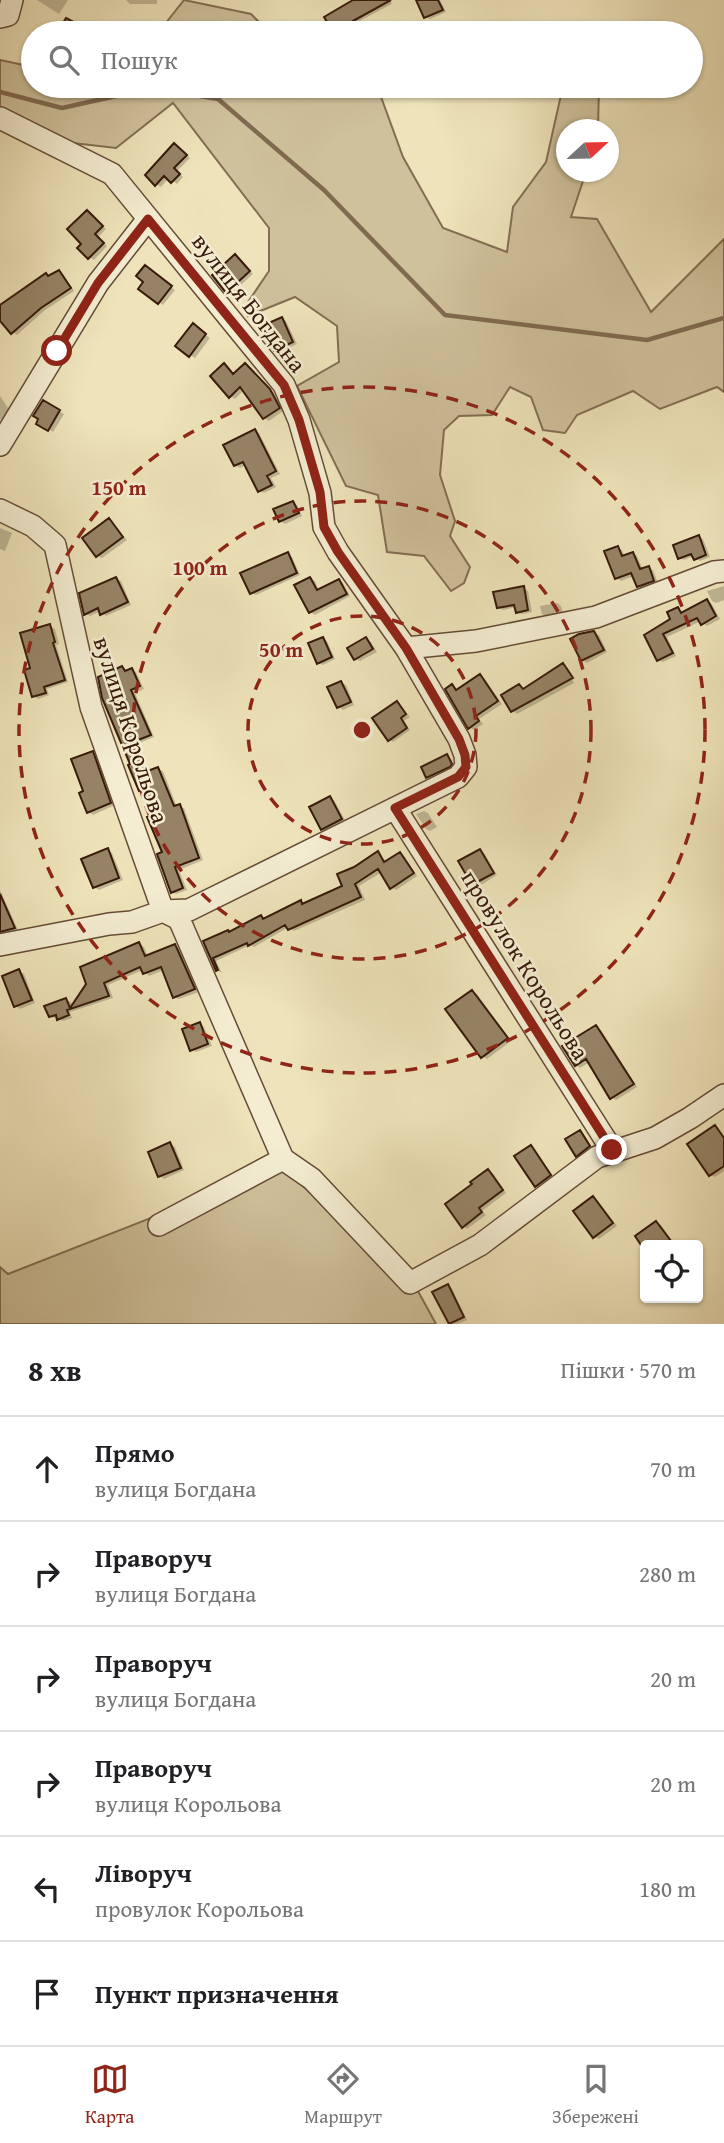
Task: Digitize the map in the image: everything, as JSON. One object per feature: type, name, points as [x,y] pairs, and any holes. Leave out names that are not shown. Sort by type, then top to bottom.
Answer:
[{"type":"street","points":[[0,17],[8,15],[12,0]]},
{"type":"street","name":"вулиця Богдана","points":[[0,118],[112,174],[284,385],[299,420],[320,492],[324,527],[338,552],[406,648],[459,739],[465,755],[466,767],[458,777],[395,808]]},
{"type":"street","points":[[0,445],[98,283],[148,219]]},
{"type":"street","name":"вулиця Корольова","points":[[0,510],[33,526],[55,545],[91,707],[163,911]]},
{"type":"street","points":[[406,648],[476,641],[596,617],[714,572],[724,572]]},
{"type":"street","points":[[0,945],[132,922],[163,911],[189,910],[395,808]]},
{"type":"street","name":"провулок Корольова","points":[[395,808],[612,1150]]},
{"type":"street","points":[[163,911],[179,919],[283,1158],[312,1179],[410,1283],[480,1245],[597,1157],[655,1138],[724,1095]]},
{"type":"street","points":[[159,1225],[283,1158]]},
{"type":"shaded area","points":[[184,0],[251,14],[258,21],[167,21]]},
{"type":"shaded area","points":[[0,60],[21,64],[21,98],[381,98],[403,157],[443,228],[507,252],[513,207],[546,162],[560,98],[599,98],[598,119],[556,119],[556,182],[583,182],[571,217],[597,219],[651,312],[724,239],[724,392],[717,387],[660,409],[633,391],[577,415],[565,433],[543,430],[531,397],[510,387],[492,415],[459,416],[444,430],[440,475],[455,521],[450,536],[470,567],[464,583],[451,591],[424,556],[387,552],[378,495],[346,486],[297,386],[339,362],[337,326],[295,297],[248,316],[248,302],[269,271],[269,228],[173,103],[116,148],[73,143],[0,113]]},
{"type":"shaded area","points":[[281,1167],[414,1284],[436,1324],[0,1324],[0,1267],[8,1274]]},
{"type":"building","points":[[353,0],[391,0],[353,21],[326,21],[324,17]]},
{"type":"building","points":[[416,0],[438,0],[443,10],[424,18]]},
{"type":"building","points":[[174,143],[187,155],[174,168],[180,174],[171,183],[164,176],[155,186],[145,175]]},
{"type":"building","points":[[87,210],[103,226],[95,234],[104,243],[88,259],[77,248],[81,244],[67,229]]},
{"type":"building","points":[[235,254],[250,271],[226,293],[212,275]]},
{"type":"building","points":[[145,265],[172,286],[158,304],[138,289],[143,282],[136,276]]},
{"type":"building","points":[[59,270],[71,288],[41,308],[11,334],[0,321],[0,305],[46,273],[48,276]]},
{"type":"building","points":[[282,317],[293,342],[274,351],[262,326]]},
{"type":"building","points":[[193,323],[206,334],[189,357],[175,346]]},
{"type":"building","points":[[224,363],[233,374],[245,363],[270,389],[280,408],[263,419],[240,387],[229,398],[210,376]]},
{"type":"building","points":[[43,400],[60,410],[48,431],[36,424],[38,419],[33,416]]},
{"type":"building","points":[[255,429],[276,471],[267,476],[272,485],[258,492],[243,462],[234,466],[223,445]]},
{"type":"building","points":[[293,501],[299,513],[279,522],[273,509]]},
{"type":"building","points":[[109,518],[123,537],[96,557],[82,538]]},
{"type":"building","points":[[699,535],[706,555],[694,560],[691,554],[678,559],[673,545]]},
{"type":"building","points":[[618,546],[622,556],[633,552],[640,569],[649,566],[654,581],[637,587],[631,573],[615,579],[604,551]]},
{"type":"building","points":[[288,552],[297,573],[250,594],[240,573]]},
{"type":"building","points":[[116,577],[128,602],[100,615],[98,608],[84,615],[79,593]]},
{"type":"building","points":[[310,577],[317,590],[339,579],[347,594],[309,613],[294,585]]},
{"type":"building","points":[[524,586],[528,610],[516,613],[514,605],[497,608],[493,592]]},
{"type":"building","points":[[707,599],[716,616],[701,625],[697,618],[663,634],[673,653],[657,661],[644,635],[670,619],[667,612],[678,607],[681,613]]},
{"type":"building","points":[[50,624],[65,680],[44,687],[46,693],[32,697],[24,670],[30,668],[20,633]]},
{"type":"building","points":[[594,631],[604,650],[581,661],[570,639]]},
{"type":"building","points":[[323,637],[332,657],[317,664],[308,643]]},
{"type":"building","points":[[366,637],[373,649],[354,660],[347,648]]},
{"type":"building","points":[[563,663],[573,678],[511,712],[501,695],[519,684],[523,689]]},
{"type":"building","points":[[122,666],[125,671],[132,668],[140,686],[131,690],[151,735],[133,742],[145,772],[158,767],[174,806],[180,804],[199,858],[175,867],[183,888],[171,893],[157,854],[162,852],[147,817],[154,814],[145,789],[139,791],[102,698],[98,677]]},
{"type":"building","points":[[480,674],[498,701],[476,716],[479,721],[468,729],[445,689],[452,684],[456,690]]},
{"type":"building","points":[[341,681],[351,702],[337,708],[327,687]]},
{"type":"building","points":[[397,701],[406,714],[401,718],[407,728],[388,741],[372,718]]},
{"type":"building","points":[[93,751],[111,803],[87,813],[79,793],[83,791],[71,759]]},
{"type":"building","points":[[447,754],[452,764],[450,767],[426,778],[421,767]]},
{"type":"building","points":[[330,796],[342,819],[321,830],[309,807]]},
{"type":"building","points":[[108,848],[119,878],[93,888],[81,859]]},
{"type":"building","points":[[480,849],[494,873],[472,885],[458,861]]},
{"type":"building","points":[[378,851],[384,862],[400,852],[414,873],[390,889],[378,869],[355,884],[361,897],[288,930],[285,925],[248,946],[247,943],[213,958],[218,970],[216,971],[203,941],[228,930],[229,932],[261,915],[263,919],[301,900],[302,904],[342,886],[337,874],[354,867]]},
{"type":"building","points":[[0,894],[15,928],[0,932]]},
{"type":"building","points":[[139,942],[145,956],[175,944],[195,989],[173,998],[161,967],[143,974],[140,967],[104,983],[109,996],[67,1010],[69,1015],[57,1020],[56,1015],[49,1017],[44,1006],[66,998],[70,1008],[86,984],[80,967]]},
{"type":"building","points":[[19,969],[32,1000],[14,1007],[2,976]]},
{"type":"building","points":[[472,990],[508,1038],[481,1058],[445,1009]]},
{"type":"building","points":[[200,1022],[208,1044],[190,1051],[182,1029]]},
{"type":"building","points":[[596,1025],[634,1084],[610,1099],[586,1059],[575,1066],[562,1046]]},
{"type":"building","points":[[715,1125],[724,1138],[724,1166],[709,1176],[687,1144]]},
{"type":"building","points":[[580,1130],[590,1146],[576,1157],[565,1139]]},
{"type":"building","points":[[170,1142],[181,1168],[158,1177],[148,1152]]},
{"type":"building","points":[[531,1145],[551,1175],[535,1187],[514,1156]]},
{"type":"building","points":[[488,1169],[503,1190],[479,1208],[482,1212],[462,1228],[445,1204]]},
{"type":"building","points":[[593,1196],[613,1223],[593,1238],[573,1211]]},
{"type":"building","points":[[656,1221],[670,1240],[640,1240],[640,1244],[635,1236]]},
{"type":"building","points":[[448,1284],[464,1317],[449,1324],[432,1292]]},
{"type":"waterway","points":[[0,92],[21,97]]},
{"type":"waterway","points":[[23,98],[62,108],[107,98]]},
{"type":"waterway","points":[[212,98],[218,99],[324,190],[445,315],[647,340],[724,318]]},
{"type":"route","points":[[57,351],[98,283],[148,219],[284,385],[299,420],[320,492],[324,527],[363,589],[406,648],[459,739],[465,755],[466,767],[458,777],[395,808],[612,1150]]}]
